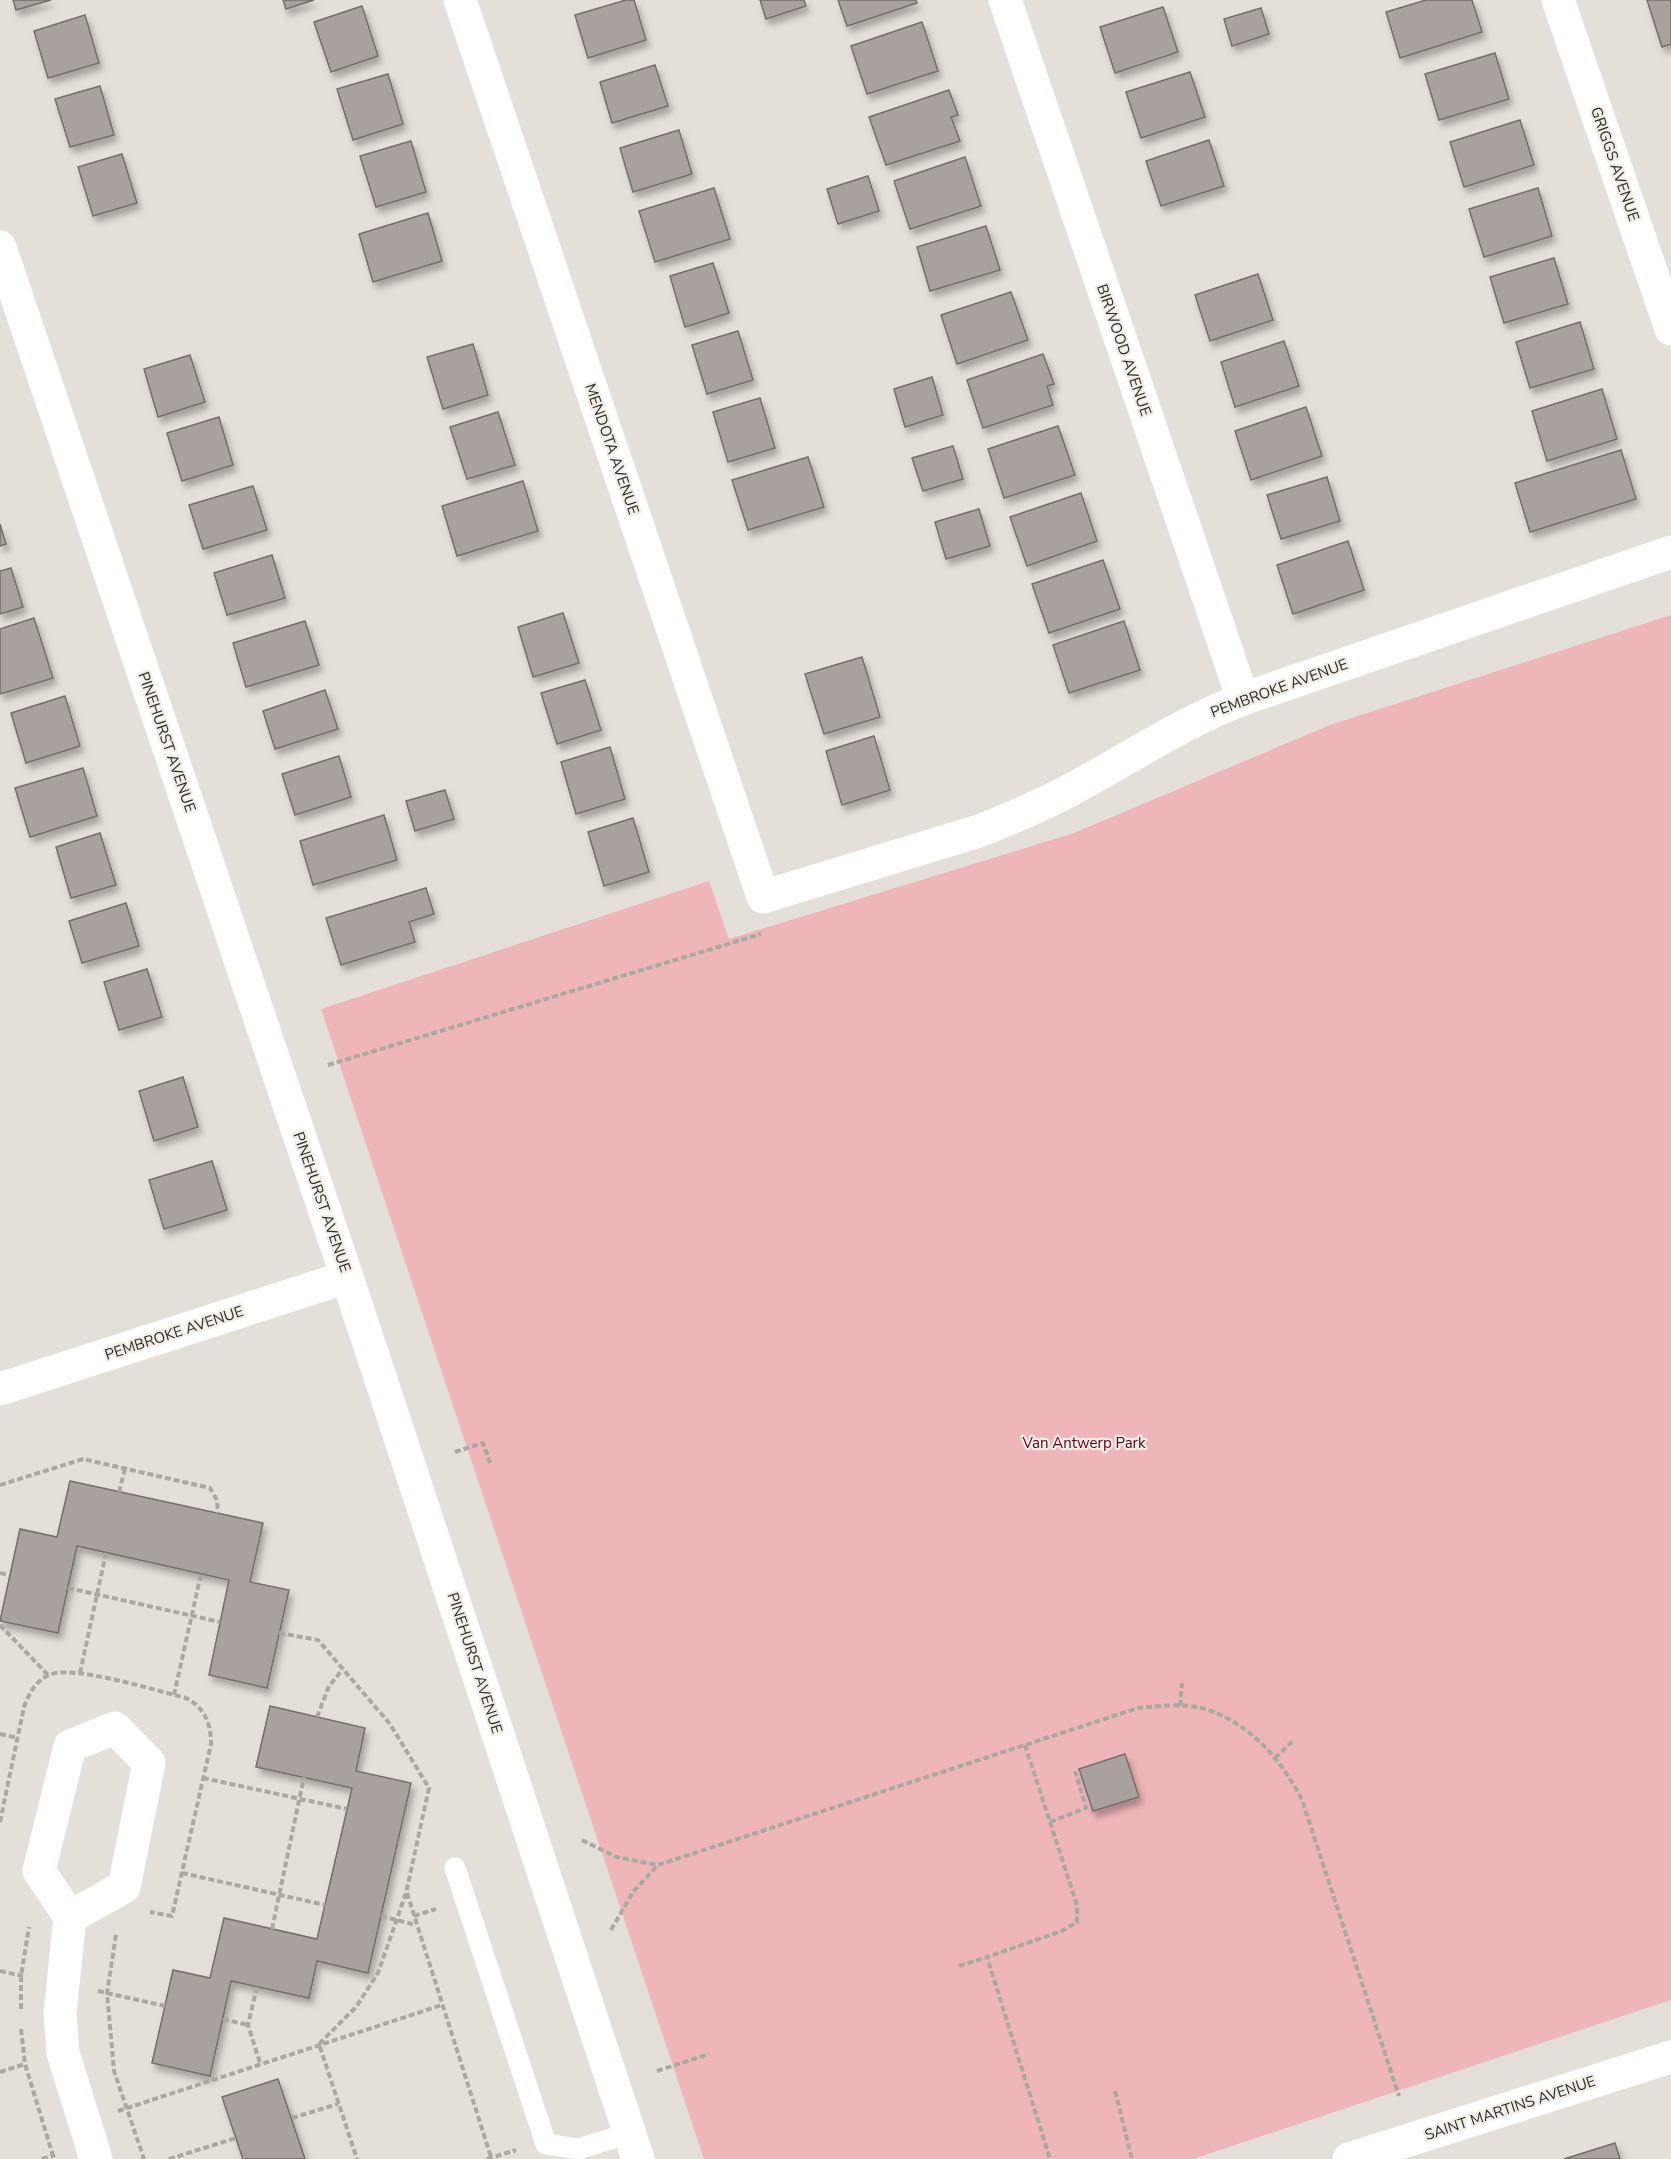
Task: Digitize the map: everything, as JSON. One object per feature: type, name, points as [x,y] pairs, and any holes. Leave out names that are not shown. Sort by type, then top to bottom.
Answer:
[{"type":"street","name":"MENDOTA AVENUE","points":[[460,0],[763,897]]},
{"type":"street","name":"BIRWOOD AVENUE","points":[[1005,0],[1243,699]]},
{"type":"street","name":"GRIGGS AVENUE","points":[[1558,0],[1671,329]]},
{"type":"street","name":"PINEHURST AVENUE","points":[[0,247],[347,1277],[634,2146]]},
{"type":"street","name":"PEMBROKE AVENUE","points":[[763,897],[979,831],[1073,788],[1207,713],[1671,552]]},
{"type":"street","name":"PEMBROKE AVENUE","points":[[0,1389],[347,1277]]},
{"type":"street","points":[[70,1917],[124,1887],[149,1763],[115,1728],[70,1746],[39,1870],[70,1917],[60,2014],[63,2053],[96,2159]]},
{"type":"street","name":"SAINT MARTINS AVENUE","points":[[1348,2159],[1671,2057]]},
{"type":"lane","points":[[455,1868],[546,2144],[578,2149],[634,2146]]},
{"type":"path","points":[[454,1452],[483,1443],[490,1463]]},
{"type":"path","points":[[0,1485],[83,1460],[210,1488],[217,1500],[218,1514]]},
{"type":"path","points":[[119,1492],[125,1469]]},
{"type":"path","points":[[80,1673],[106,1553]]},
{"type":"path","points":[[0,1573],[9,1575]]},
{"type":"path","points":[[174,1695],[201,1574]]},
{"type":"path","points":[[68,1588],[220,1622]]},
{"type":"path","points":[[0,1625],[48,1675]]},
{"type":"path","points":[[279,1633],[318,1640],[390,1724],[429,1788],[406,1893],[378,1973],[356,2007],[318,2044]]},
{"type":"path","points":[[317,1717],[329,1686],[343,1669]]},
{"type":"path","points":[[1180,1706],[1182,1683]]},
{"type":"path","points":[[582,1840],[616,1857],[658,1865],[1138,1708],[1180,1706],[1211,1710],[1245,1730],[1290,1775],[1302,1800],[1399,2096]]},
{"type":"path","points":[[0,1734],[18,1738]]},
{"type":"path","points":[[1275,1758],[1294,1740]]},
{"type":"path","points":[[959,1966],[1062,1931],[1077,1922],[1077,1905],[1025,1745]]},
{"type":"path","points":[[1050,1822],[1086,1809],[1075,1771]]},
{"type":"path","points":[[272,1929],[304,1777]]},
{"type":"path","points":[[203,1778],[347,1809]]},
{"type":"path","points":[[611,1930],[633,1892],[658,1865]]},
{"type":"path","points":[[182,1873],[325,1905]]},
{"type":"path","points":[[406,1893],[491,2157]]},
{"type":"path","points":[[381,1916],[417,1925]]},
{"type":"path","points":[[987,1957],[1050,2159]]},
{"type":"path","points":[[258,1987],[248,2025],[260,2063]]},
{"type":"path","points":[[84,2121],[442,2005]]},
{"type":"path","points":[[223,2019],[248,2025]]},
{"type":"path","points":[[318,2044],[357,2159]]},
{"type":"path","points":[[657,2071],[709,2054]]},
{"type":"path","points":[[1115,2091],[1132,2159]]},
{"type":"path","points":[[292,2118],[338,2104]]},
{"type":"path","points":[[169,2159],[236,2138]]},
{"type":"green space","name":"Van Antwerp Park","points":[[1671,615],[1671,2000],[1193,2159],[704,2159],[321,1009],[709,881],[729,939],[1074,833],[1330,725]]},
{"type":"building","points":[[13,0],[51,0],[16,10]]},
{"type":"building","points":[[283,0],[314,0],[286,9]]},
{"type":"building","points":[[626,0],[634,0],[646,40],[588,58],[575,15]]},
{"type":"building","points":[[760,0],[804,0],[806,6],[766,19]]},
{"type":"building","points":[[838,0],[916,0],[917,3],[847,26]]},
{"type":"building","points":[[1426,0],[1472,0],[1482,32],[1400,58],[1386,12]]},
{"type":"building","points":[[1647,0],[1671,0],[1671,44],[1662,47]]},
{"type":"building","points":[[362,6],[378,56],[331,72],[314,22]]},
{"type":"building","points":[[1163,7],[1178,52],[1115,73],[1100,27]]},
{"type":"building","points":[[1261,8],[1269,34],[1232,46],[1224,19]]},
{"type":"building","points":[[85,15],[99,63],[48,78],[34,31]]},
{"type":"building","points":[[922,22],[938,71],[867,94],[851,46]]},
{"type":"building","points":[[1495,53],[1509,99],[1439,120],[1425,74]]},
{"type":"building","points":[[655,65],[668,106],[612,123],[600,82]]},
{"type":"building","points":[[1190,72],[1205,117],[1141,138],[1126,92]]},
{"type":"building","points":[[388,74],[403,124],[353,140],[337,89]]},
{"type":"building","points":[[100,86],[114,135],[70,147],[55,99]]},
{"type":"building","points":[[949,90],[958,115],[951,117],[960,141],[886,165],[869,117]]},
{"type":"building","points":[[1520,120],[1534,165],[1464,187],[1450,142]]},
{"type":"building","points":[[679,130],[692,174],[633,192],[620,148]]},
{"type":"building","points":[[1209,140],[1224,186],[1161,206],[1146,161]]},
{"type":"building","points":[[411,141],[426,192],[376,207],[360,156]]},
{"type":"building","points":[[122,154],[137,203],[93,216],[78,167]]},
{"type":"building","points":[[965,157],[981,206],[910,229],[894,181]]},
{"type":"building","points":[[868,176],[879,211],[838,224],[827,189]]},
{"type":"building","points":[[714,188],[730,239],[655,262],[639,211]]},
{"type":"building","points":[[1538,188],[1552,236],[1484,257],[1469,209]]},
{"type":"building","points":[[428,213],[442,261],[373,282],[359,234]]},
{"type":"building","points":[[986,226],[1000,270],[930,291],[917,247]]},
{"type":"building","points":[[1554,258],[1568,304],[1504,323],[1490,277]]},
{"type":"building","points":[[713,263],[729,313],[685,327],[670,276]]},
{"type":"building","points":[[1258,274],[1273,320],[1210,341],[1195,295]]},
{"type":"building","points":[[1011,292],[1028,340],[957,364],[941,315]]},
{"type":"building","points":[[1580,322],[1594,369],[1530,388],[1516,342]]},
{"type":"building","points":[[738,331],[753,380],[707,394],[692,345]]},
{"type":"building","points":[[1284,341],[1299,386],[1235,407],[1221,362]]},
{"type":"building","points":[[473,344],[488,395],[443,409],[427,357]]},
{"type":"building","points":[[1043,354],[1054,384],[1047,386],[1053,405],[983,428],[967,380]]},
{"type":"building","points":[[190,355],[205,402],[158,417],[144,369]]},
{"type":"building","points":[[932,377],[943,415],[905,427],[894,389]]},
{"type":"building","points":[[1602,389],[1617,439],[1547,461],[1532,411]]},
{"type":"building","points":[[760,398],[775,448],[728,462],[713,412]]},
{"type":"building","points":[[1306,407],[1322,456],[1251,480],[1235,431]]},
{"type":"building","points":[[498,412],[515,465],[467,479],[450,427]]},
{"type":"building","points":[[219,417],[233,465],[182,481],[167,433]]},
{"type":"building","points":[[1058,426],[1075,475],[1004,498],[988,449]]},
{"type":"building","points":[[953,446],[963,479],[923,491],[912,458]]},
{"type":"building","points":[[1621,450],[1636,499],[1530,532],[1515,483]]},
{"type":"building","points":[[808,457],[824,507],[748,530],[732,480]]},
{"type":"building","points":[[1327,477],[1340,521],[1281,539],[1267,495]]},
{"type":"building","points":[[523,481],[538,531],[457,556],[442,506]]},
{"type":"building","points":[[253,486],[267,530],[203,549],[189,505]]},
{"type":"building","points":[[1081,493],[1097,541],[1027,566],[1010,517]]},
{"type":"building","points":[[979,509],[990,546],[946,559],[935,522]]},
{"type":"building","points":[[0,524],[6,544],[0,546]]},
{"type":"building","points":[[1348,541],[1364,590],[1293,614],[1277,565]]},
{"type":"building","points":[[272,555],[285,598],[227,615],[214,573]]},
{"type":"building","points":[[1103,560],[1120,609],[1049,633],[1032,584]]},
{"type":"building","points":[[11,568],[23,607],[0,614],[0,571]]},
{"type":"building","points":[[563,613],[579,663],[533,677],[518,627]]},
{"type":"building","points":[[34,618],[53,678],[0,694],[0,629]]},
{"type":"building","points":[[305,621],[319,665],[246,687],[233,643]]},
{"type":"building","points":[[1124,621],[1140,670],[1069,693],[1053,645]]},
{"type":"building","points":[[862,657],[880,717],[824,734],[805,674]]},
{"type":"building","points":[[585,680],[601,730],[557,744],[541,693]]},
{"type":"building","points":[[325,690],[338,729],[275,749],[263,711]]},
{"type":"building","points":[[65,696],[80,746],[26,763],[11,713]]},
{"type":"building","points":[[874,736],[890,790],[842,805],[826,751]]},
{"type":"building","points":[[610,747],[625,799],[576,814],[561,762]]},
{"type":"building","points":[[339,756],[351,797],[295,815],[282,774]]},
{"type":"building","points":[[83,768],[97,816],[30,837],[15,788]]},
{"type":"building","points":[[445,790],[454,819],[415,831],[406,801]]},
{"type":"building","points":[[384,815],[397,860],[313,885],[300,841]]},
{"type":"building","points":[[633,818],[649,872],[604,886],[588,832]]},
{"type":"building","points":[[100,833],[116,885],[71,898],[56,847]]},
{"type":"building","points":[[426,888],[434,914],[409,922],[415,942],[341,965],[326,918]]},
{"type":"building","points":[[126,903],[139,946],[82,963],[69,921]]},
{"type":"building","points":[[147,969],[162,1017],[119,1030],[104,982]]},
{"type":"building","points":[[183,1077],[198,1127],[154,1141],[139,1091]]},
{"type":"building","points":[[212,1161],[227,1210],[164,1229],[149,1180]]},
{"type":"building","points":[[70,1481],[263,1523],[250,1582],[289,1590],[267,1688],[209,1675],[229,1580],[77,1546],[58,1633],[0,1621],[20,1529],[57,1537]]},
{"type":"building","points":[[270,1706],[365,1728],[356,1771],[411,1783],[368,1973],[317,1961],[309,1998],[231,1981],[210,2076],[152,2063],[173,1970],[210,1978],[224,1918],[317,1939],[352,1788],[256,1767]]},
{"type":"building","points":[[1125,1754],[1139,1797],[1093,1811],[1079,1769]]},
{"type":"building","points":[[278,2079],[305,2159],[243,2159],[222,2097]]},
{"type":"building","points":[[1615,2143],[1620,2159],[1564,2159]]}]
